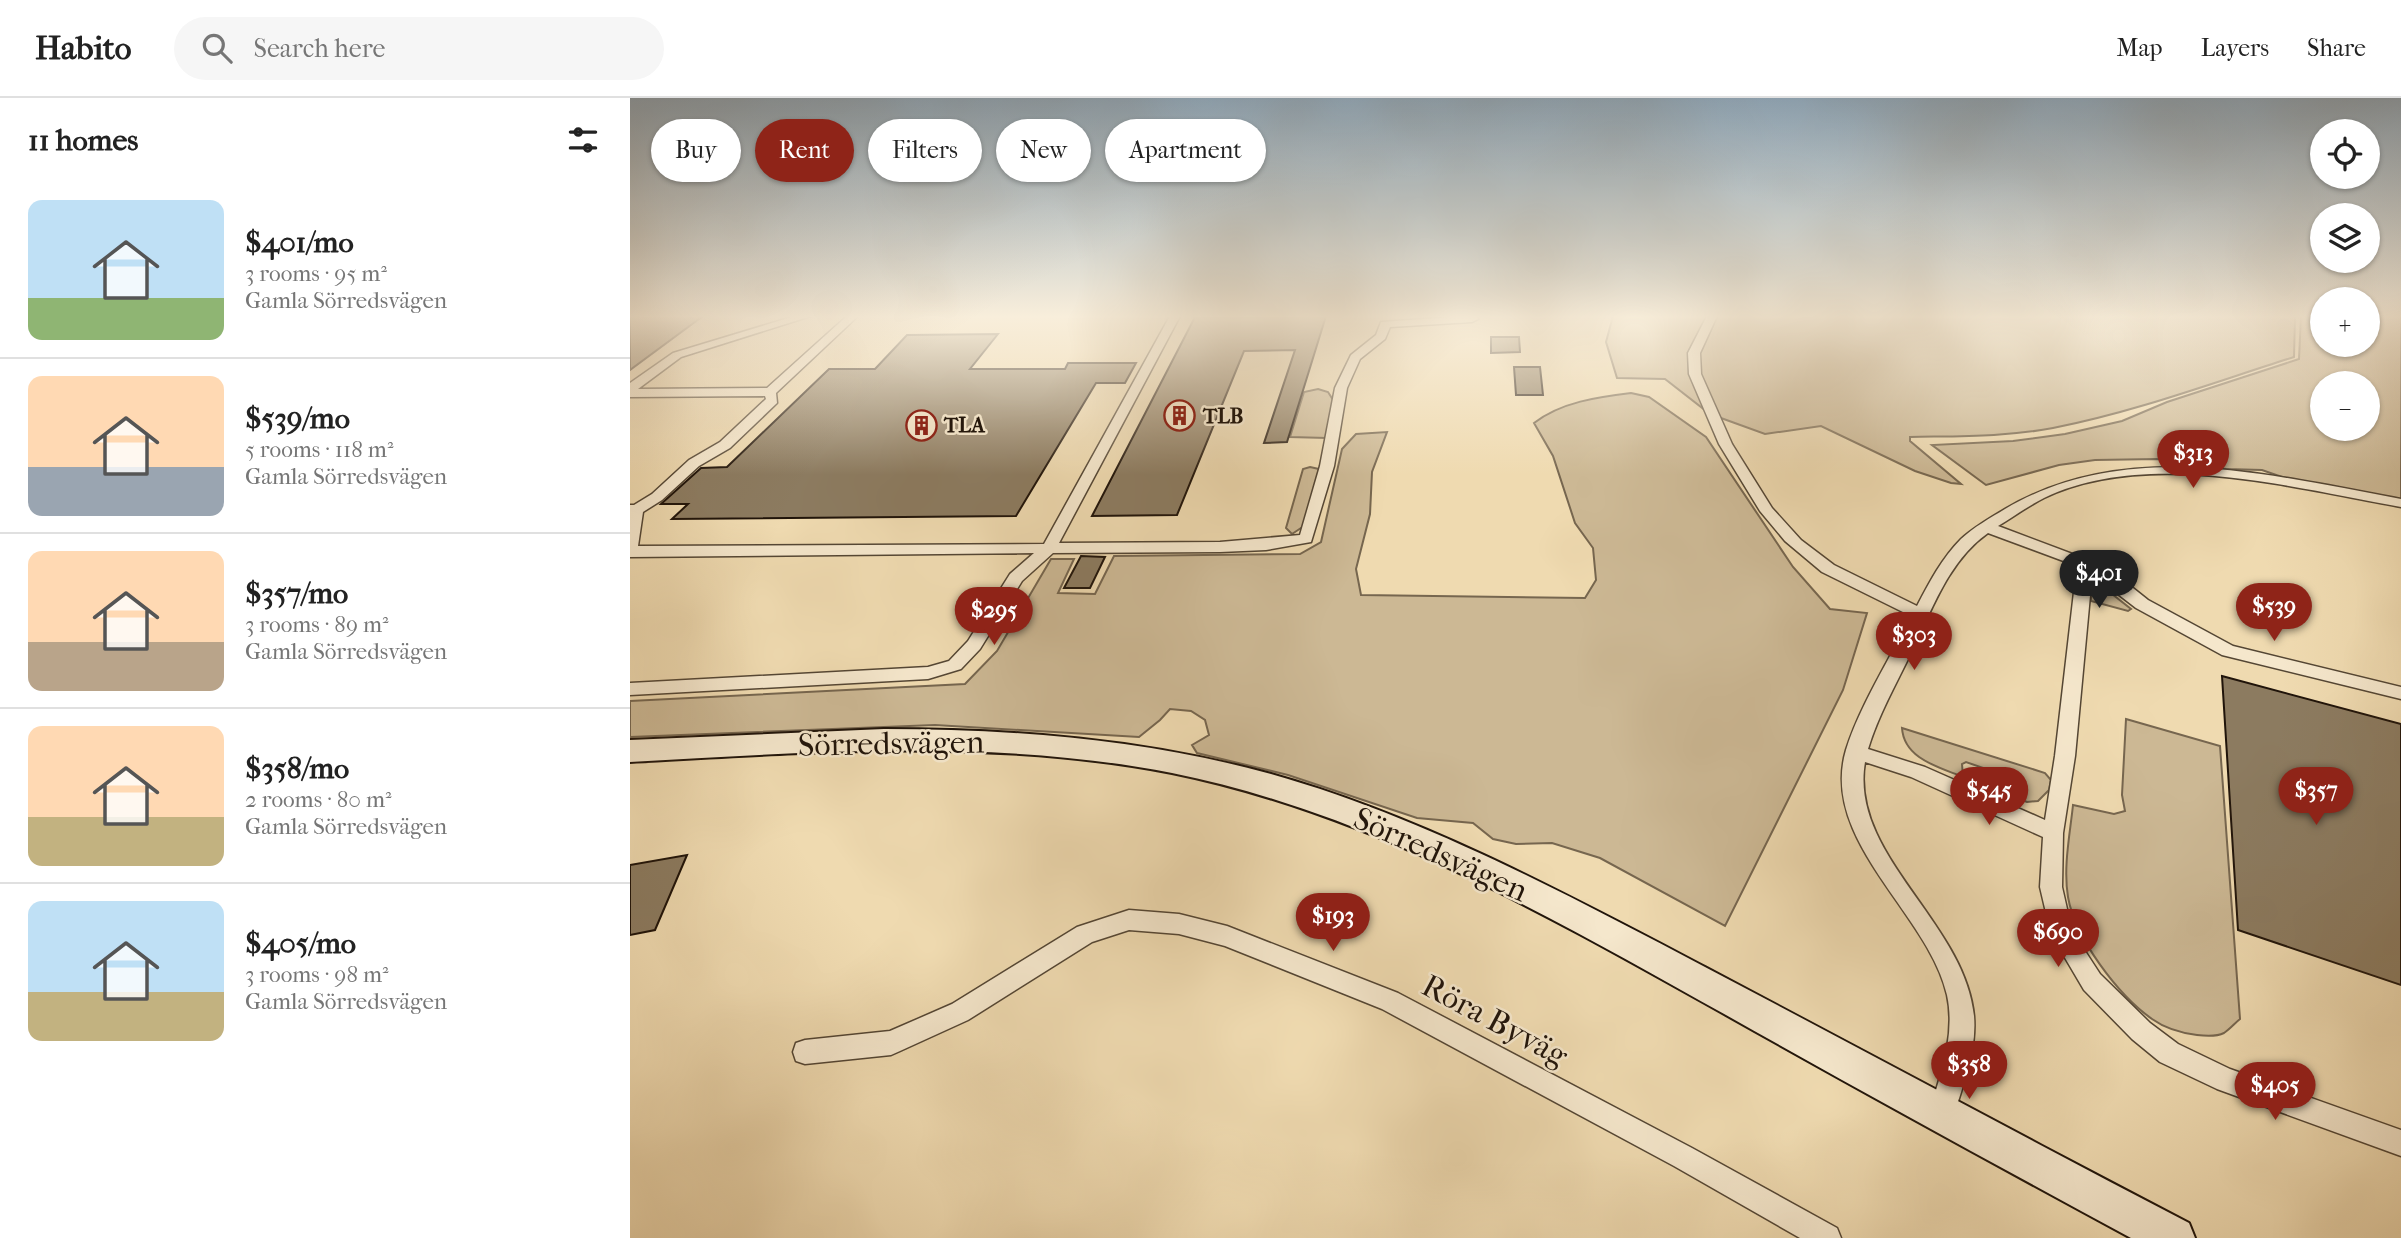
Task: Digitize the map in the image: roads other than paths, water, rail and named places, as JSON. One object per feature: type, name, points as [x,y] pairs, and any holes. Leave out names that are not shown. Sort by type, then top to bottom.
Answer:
[{"type":"street","points":[[630,391],[658,369]]},
{"type":"street","points":[[630,391],[770,392],[795,369]]},
{"type":"street","points":[[630,689],[928,673],[955,665],[974,645],[1016,578],[1049,548],[1146,369]]},
{"type":"street","points":[[770,392],[773,400],[725,445],[694,463],[657,497],[633,509],[630,552],[1243,546],[1306,539],[1327,466],[1341,388],[1349,369]]},
{"type":"street","points":[[1693,369],[1694,380],[1701,399],[1776,523],[1816,560],[1861,586],[1920,614]]},
{"type":"street","points":[[1941,1115],[1953,1073],[1962,1021],[1959,989],[1943,954],[1894,883],[1862,828],[1853,791],[1855,752],[1920,614],[1946,568],[1966,542],[2018,504],[2051,488],[2085,479],[2138,472],[2182,471],[2238,476],[2401,503]]},
{"type":"street","points":[[1987,527],[2085,564],[2108,577],[2142,604],[2228,651],[2401,693]]},
{"type":"street","points":[[2085,564],[2065,756],[2053,833],[2051,887],[2062,934],[2092,982],[2141,1031],[2169,1053],[2226,1080],[2401,1143]]},
{"type":"street","name":"Sörredsvägen","points":[[630,751],[944,739],[1019,742],[1137,756],[1287,791],[1400,831],[1554,905],[2174,1238]]},
{"type":"street","points":[[1855,752],[1918,772],[2053,833]]},
{"type":"street","name":"Röra Byväg","points":[[805,1052],[891,1043],[960,1012],[1073,942],[1096,931],[1129,920],[1179,924],[1239,940],[1390,1001],[1683,1157],[1827,1238]]},
{"type":"place","name":"TLB","points":[[1180,416]]},
{"type":"place","name":"TLA","points":[[921,425]]}]
